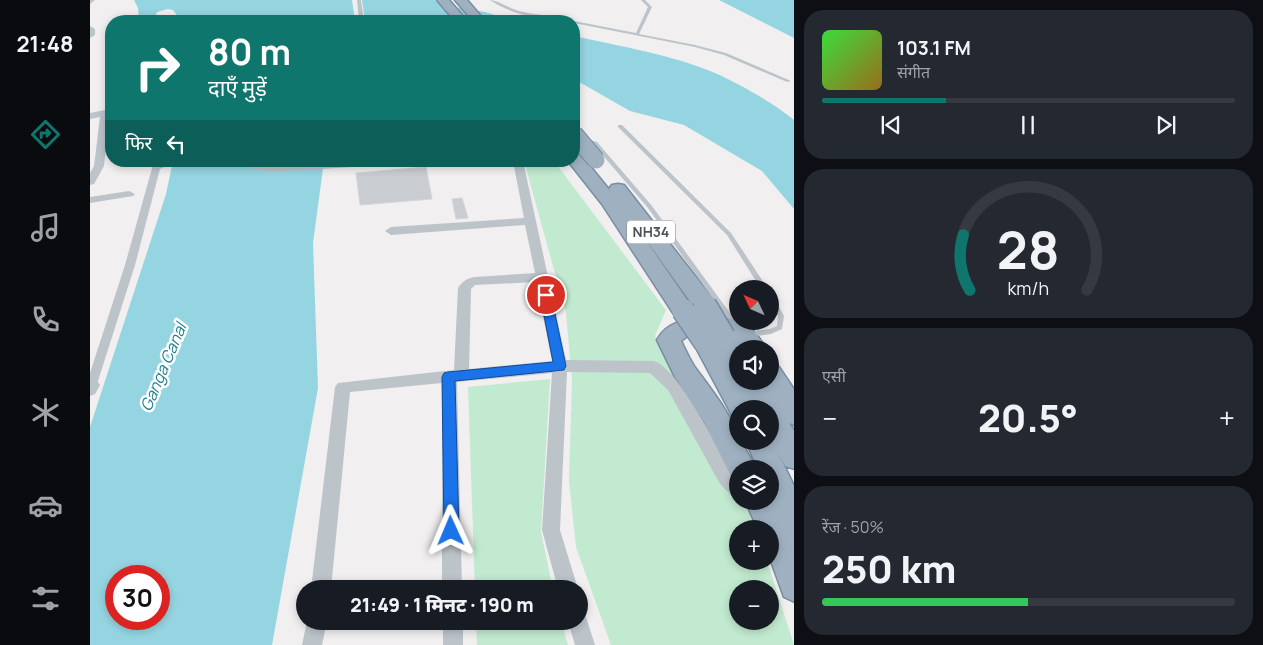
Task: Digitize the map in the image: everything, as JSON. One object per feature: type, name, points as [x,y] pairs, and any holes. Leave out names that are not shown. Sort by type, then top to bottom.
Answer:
[{"type":"highway","points":[[443,0],[456,15]]},
{"type":"highway","points":[[461,0],[474,15]]},
{"type":"highway","name":"NH34","points":[[584,162],[733,338],[741,400]]},
{"type":"highway","name":"NH34","points":[[584,162],[683,310],[733,338]]},
{"type":"highway","points":[[733,338],[731,326],[685,328],[674,333],[669,340],[684,370],[713,414],[737,460]]},
{"type":"highway","points":[[779,389],[794,414]]},
{"type":"highway","points":[[779,431],[794,457]]},
{"type":"highway","points":[[762,450],[786,528],[794,586]]},
{"type":"highway","points":[[768,510],[786,528]]},
{"type":"street","points":[[359,0],[361,15]]},
{"type":"street","points":[[90,29],[90,35]]},
{"type":"street","points":[[90,116],[105,114]]},
{"type":"street","points":[[90,182],[95,162],[105,151]]},
{"type":"street","points":[[91,386],[130,264],[156,167]]},
{"type":"street","points":[[253,167],[293,167]]},
{"type":"street","points":[[519,167],[560,366],[550,530],[565,580]]},
{"type":"street","points":[[90,200],[129,194]]},
{"type":"street","points":[[391,231],[530,221]]},
{"type":"street","points":[[452,580],[455,376],[464,288],[467,284],[475,281],[542,277]]},
{"type":"street","points":[[322,580],[343,387],[560,366],[654,367],[673,386],[729,481]]},
{"type":"street","points":[[760,510],[786,528]]},
{"type":"street","points":[[312,645],[314,630]]},
{"type":"street","points":[[452,630],[453,645]]},
{"type":"street","points":[[581,630],[585,645]]},
{"type":"lane","points":[[492,0],[502,7],[513,11],[534,15]]},
{"type":"lane","points":[[638,33],[650,7],[643,0]]},
{"type":"lane","points":[[580,23],[681,42],[724,54],[789,80]]},
{"type":"lane","points":[[620,126],[729,234],[760,280]]},
{"type":"lane","points":[[580,143],[590,141],[595,143],[650,208],[733,338],[773,330]]},
{"type":"lane","points":[[779,314],[779,327]]},
{"type":"green space","points":[[526,167],[559,167],[666,310],[655,336],[729,477],[729,510],[747,510],[752,520],[729,520],[729,570],[770,570],[773,580],[729,580],[729,630],[779,630],[779,598],[794,645],[611,645],[576,547],[569,481],[572,379],[566,313]]},
{"type":"green space","points":[[550,379],[541,532],[551,580],[475,580],[468,387]]},
{"type":"green space","points":[[476,630],[564,630],[568,645],[477,645]]},
{"type":"water","points":[[134,0],[352,0],[354,15],[177,15],[173,10],[168,9],[157,12],[156,15],[139,15],[138,8]]},
{"type":"water","points":[[362,0],[434,0],[442,5],[494,15],[364,15]]},
{"type":"water","points":[[719,0],[794,0],[794,38]]},
{"type":"water","points":[[580,37],[646,51],[715,73],[745,88],[794,120],[794,209],[762,171],[684,125],[630,111],[580,82]]},
{"type":"water","name":"Ganga Canal","points":[[172,167],[323,167],[313,243],[318,388],[272,645],[90,645],[90,427],[166,194]]},
{"type":"building","points":[[426,167],[432,199],[360,205],[356,173]]},
{"type":"building","points":[[462,198],[468,218],[456,219],[452,199]]},
{"type":"route","points":[[451,531],[448,377],[560,366],[546,295]]}]
